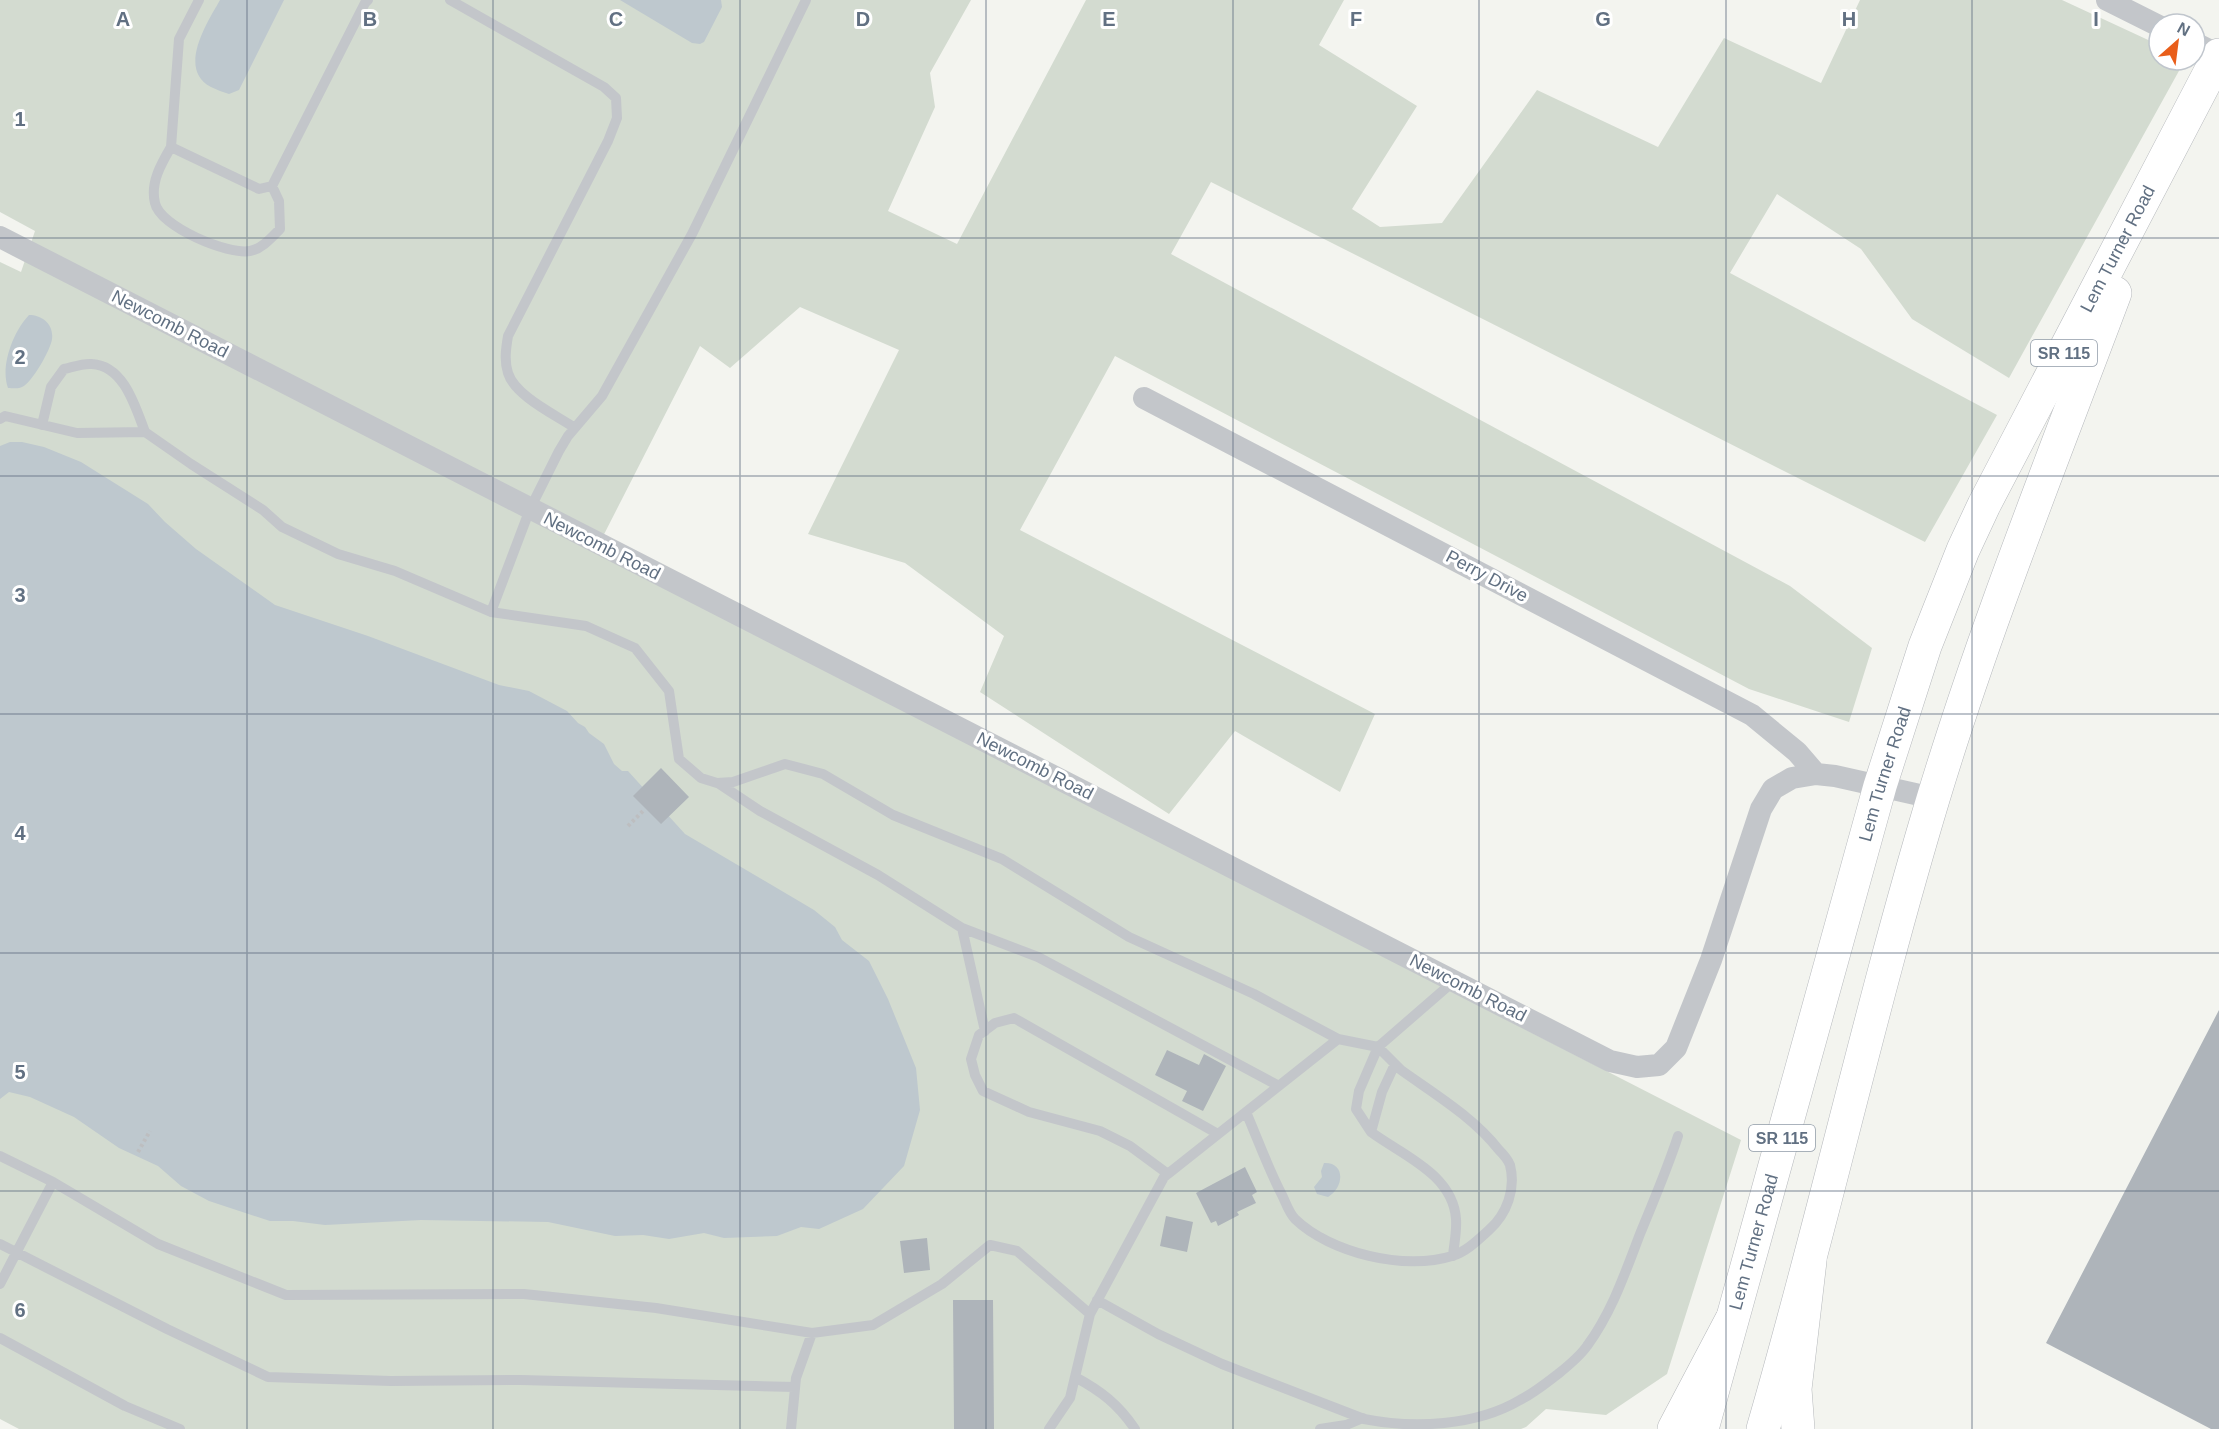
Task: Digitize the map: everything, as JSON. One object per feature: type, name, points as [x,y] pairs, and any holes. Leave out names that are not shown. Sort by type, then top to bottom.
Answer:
[{"type":"main road","name":"Lem Turner Road","points":[[1702,1429],[1880,786],[1915,674],[1963,550],[1984,505],[2219,55]]},
{"type":"main road","name":"Lem Turner Road","points":[[1763,1429],[1933,798],[2014,557],[2167,157]]},
{"type":"main road","points":[[1798,1429],[1796,1389],[1810,1261]]},
{"type":"main road","points":[[1674,1429],[1731,1321]]},
{"type":"street","points":[[2107,0],[2147,20]]},
{"type":"street","name":"Newcomb Road","points":[[0,237],[530,510],[1610,1060],[1637,1067],[1659,1065],[1676,1048],[1711,960],[1761,809],[1773,789],[1792,778],[1816,774],[1835,776],[1933,798]]},
{"type":"street","name":"Perry Drive","points":[[1144,398],[1752,715],[1797,752],[1816,774]]},
{"type":"lane","points":[[199,0],[179,39],[171,147],[161,164],[154,185],[155,206],[170,222],[195,237],[225,248],[250,251],[265,243],[280,229],[279,201],[272,186]]},
{"type":"lane","points":[[272,186],[368,0]]},
{"type":"lane","points":[[491,612],[530,510],[559,451],[602,396],[692,234],[806,0]]},
{"type":"lane","points":[[454,1],[604,87],[616,98],[617,118],[608,141],[508,336],[505,354],[508,374],[522,394],[575,428]]},
{"type":"lane","points":[[171,147],[259,189],[272,186]]},
{"type":"lane","points":[[42,425],[51,387],[64,369],[90,363],[108,367],[131,394],[145,432],[263,510],[282,527],[338,554],[395,571],[491,612],[586,626],[635,648],[669,691],[679,759],[701,778],[717,783],[760,811],[878,875],[962,928],[1038,957],[1279,1086]]},
{"type":"lane","points":[[0,419],[5,416],[77,433],[145,432]]},
{"type":"lane","points":[[717,783],[733,782],[785,764],[823,774],[893,815],[1002,859],[1129,937],[1254,994],[1338,1039],[1378,1047],[1395,1064],[1486,1133],[1510,1164],[1511,1196],[1500,1220],[1472,1246],[1453,1256],[1424,1262],[1390,1260],[1334,1245],[1311,1233],[1292,1216],[1274,1180],[1246,1112]]},
{"type":"lane","points":[[962,928],[985,1031]]},
{"type":"lane","points":[[1453,1256],[1456,1217],[1448,1196],[1433,1174],[1371,1132],[1356,1109],[1359,1091],[1378,1047],[1454,981]]},
{"type":"lane","points":[[1168,1174],[1130,1146],[1100,1131],[1029,1113],[983,1091],[975,1075],[971,1059],[979,1035],[995,1023],[1014,1018],[1218,1134]]},
{"type":"lane","points":[[1049,1429],[1070,1398],[1090,1314],[1164,1177],[1338,1039]]},
{"type":"lane","points":[[1371,1132],[1382,1092],[1395,1064]]},
{"type":"lane","points":[[1097,1300],[1158,1334],[1222,1364],[1363,1418],[1385,1423],[1412,1424],[1448,1422],[1476,1417],[1520,1401],[1566,1367],[1587,1347],[1611,1307],[1625,1275],[1678,1136]]},
{"type":"lane","points":[[0,1156],[53,1182],[158,1244],[286,1294],[524,1294],[656,1308],[812,1333],[873,1325],[942,1284],[990,1245],[1017,1251],[1090,1314]]},
{"type":"lane","points":[[0,1284],[53,1182]]},
{"type":"lane","points":[[0,1244],[268,1377],[391,1381],[521,1380],[795,1388]]},
{"type":"lane","points":[[791,1429],[796,1378],[812,1333]]},
{"type":"lane","points":[[0,1338],[125,1406],[180,1429]]},
{"type":"lane","points":[[1075,1377],[1101,1391],[1135,1429]]},
{"type":"lane","points":[[1320,1429],[1346,1425],[1363,1418]]},
{"type":"path","points":[[628,826],[645,809]]},
{"type":"path","points":[[138,1152],[150,1131]]},
{"type":"shaded area","points":[[0,0],[971,0],[930,73],[935,107],[888,211],[957,244],[1086,0],[1344,0],[1319,45],[1417,106],[1352,209],[1380,227],[1442,223],[1537,90],[1658,147],[1724,38],[1821,83],[1860,0],[2062,0],[2147,39],[2147,72],[2178,72],[2009,378],[1912,319],[1861,249],[1777,194],[1730,273],[1997,415],[1925,542],[1211,182],[1171,254],[1790,586],[1872,648],[1849,722],[1749,689],[1115,356],[1020,530],[1375,714],[1340,792],[1235,731],[1169,814],[980,692],[1004,636],[905,563],[808,534],[899,350],[800,307],[730,368],[700,346],[595,552],[1741,1140],[1667,1374],[1606,1415],[1546,1409],[1521,1429],[19,1429],[0,1419],[0,262],[21,272],[35,231],[0,212]]},
{"type":"shaded area","points":[[220,0],[284,0],[239,90],[229,94],[211,87],[201,79],[196,69],[195,58],[202,33]]},
{"type":"shaded area","points":[[620,0],[721,0],[722,7],[704,42],[700,44],[692,43]]},
{"type":"shaded area","points":[[29,315],[46,321],[51,329],[51,344],[31,379],[22,387],[8,388],[7,360],[13,340]]},
{"type":"shaded area","points":[[10,442],[44,447],[81,462],[148,504],[196,549],[275,605],[368,636],[499,685],[529,691],[567,711],[604,744],[614,764],[622,771],[628,771],[685,834],[814,910],[835,927],[842,940],[869,961],[888,999],[916,1068],[920,1110],[904,1166],[863,1209],[819,1229],[801,1227],[777,1236],[724,1238],[704,1233],[669,1239],[643,1235],[615,1236],[548,1222],[421,1220],[325,1225],[270,1221],[209,1201],[181,1186],[158,1166],[119,1148],[74,1117],[30,1097],[9,1092],[0,1099],[0,446]]},
{"type":"shaded area","points":[[1324,1163],[1336,1167],[1340,1176],[1337,1188],[1328,1197],[1317,1194],[1314,1187],[1322,1177],[1321,1171]]},
{"type":"building","points":[[661,768],[689,797],[661,824],[633,796]]},
{"type":"building","points":[[2219,1010],[2219,1429],[2211,1429],[2046,1343]]},
{"type":"building","points":[[1167,1050],[1199,1065],[1204,1054],[1226,1066],[1203,1111],[1182,1101],[1187,1091],[1155,1075]]},
{"type":"building","points":[[1245,1167],[1257,1192],[1252,1195],[1256,1203],[1237,1212],[1239,1215],[1218,1226],[1216,1221],[1211,1223],[1196,1193]]},
{"type":"building","points":[[1166,1216],[1193,1222],[1187,1252],[1160,1246]]},
{"type":"building","points":[[927,1238],[930,1270],[904,1273],[900,1241]]},
{"type":"building","points":[[953,1300],[993,1300],[994,1429],[954,1429]]}]
